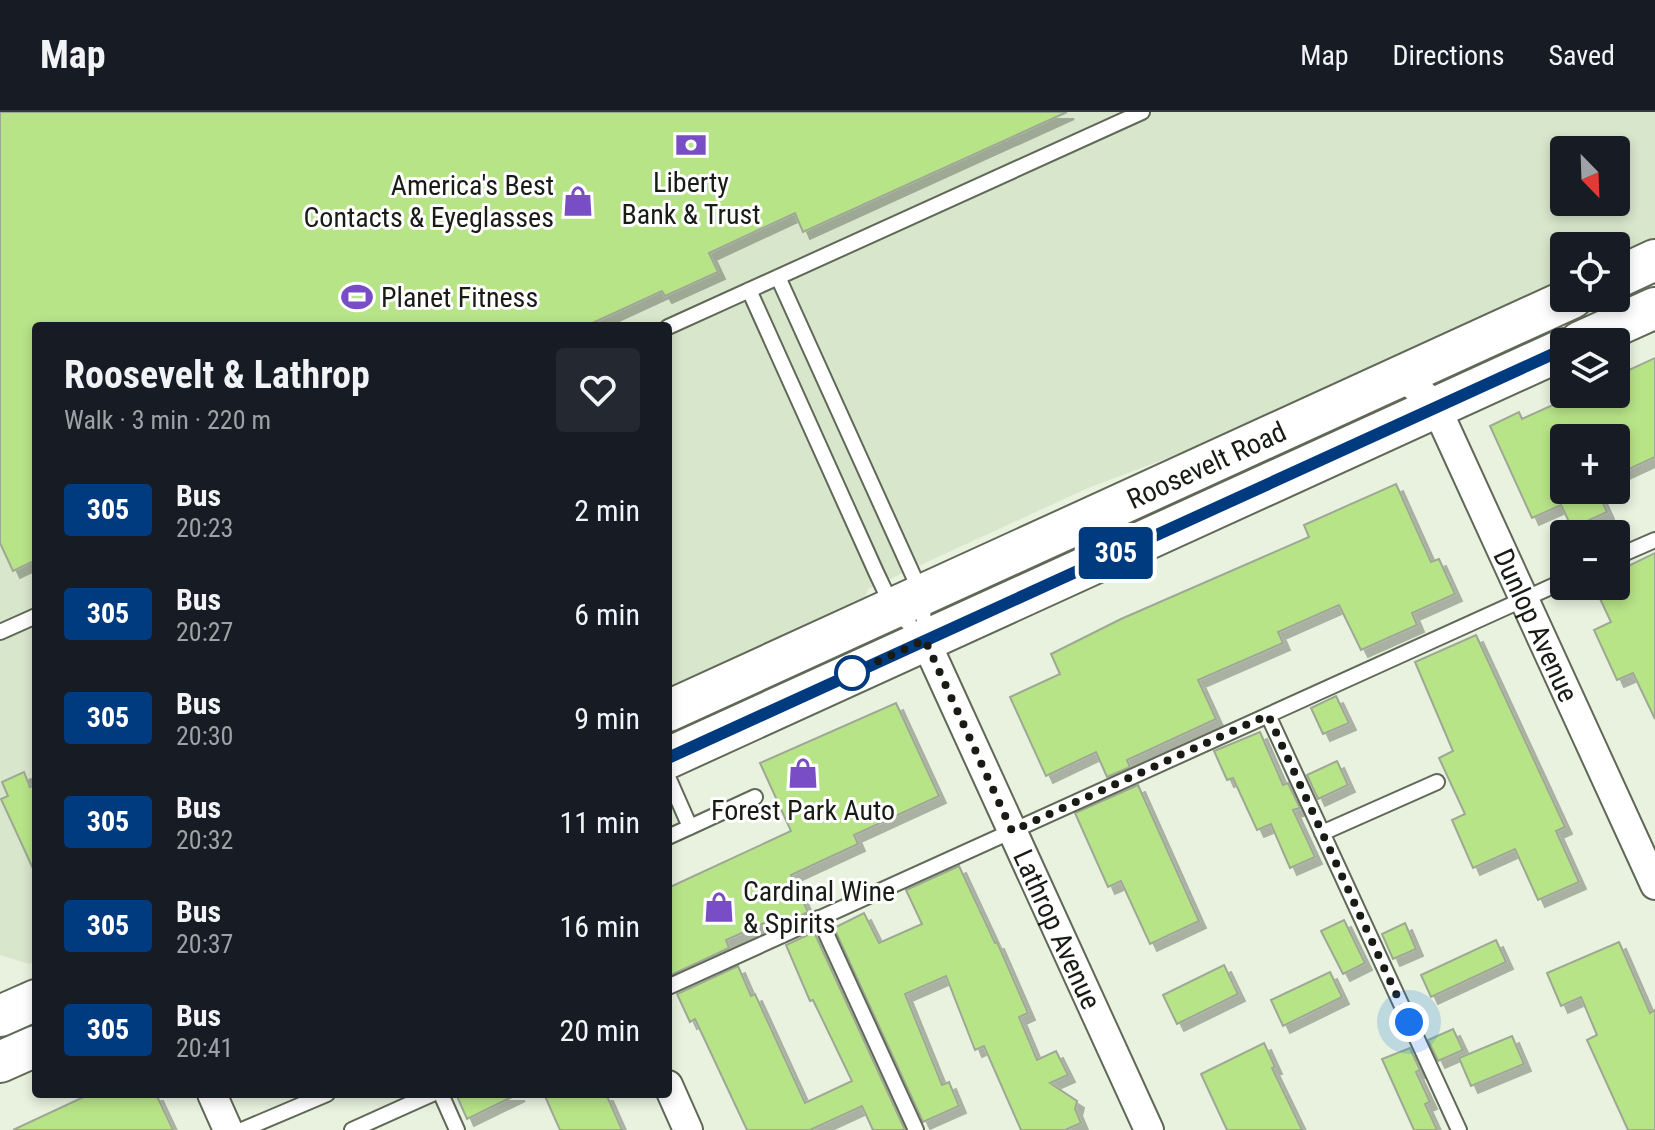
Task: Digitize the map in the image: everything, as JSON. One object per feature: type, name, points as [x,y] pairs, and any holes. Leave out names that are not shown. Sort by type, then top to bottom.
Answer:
[{"type":"main road","points":[[1630,272],[1655,260]]},
{"type":"main road","name":"Roosevelt Road","points":[[672,709],[1550,308]]},
{"type":"main road","points":[[1611,328],[1655,308]]},
{"type":"main road","name":"Roosevelt Road","points":[[672,756],[1550,355]]},
{"type":"main road","points":[[0,1016],[32,1002]]},
{"type":"street","name":"Dunlop Avenue","points":[[1403,375],[1436,407],[1655,885]]},
{"type":"street","name":"Lathrop Avenue","points":[[925,640],[1149,1130]]},
{"type":"street","points":[[672,1094],[688,1130]]},
{"type":"street","points":[[214,1098],[228,1130]]},
{"type":"lane","points":[[672,325],[1142,112]]},
{"type":"lane","points":[[778,277],[925,640]]},
{"type":"lane","points":[[749,290],[925,640]]},
{"type":"lane","points":[[1630,551],[1655,540]]},
{"type":"lane","points":[[672,985],[1550,587]]},
{"type":"lane","points":[[0,632],[32,618]]},
{"type":"lane","points":[[1268,715],[1459,1130]]},
{"type":"lane","points":[[1322,833],[1437,782]]},
{"type":"lane","points":[[672,786],[690,827]]},
{"type":"lane","points":[[672,835],[755,797]]},
{"type":"lane","points":[[819,918],[916,1130]]},
{"type":"lane","points":[[242,1130],[318,1098]]},
{"type":"lane","points":[[352,1130],[423,1098]]},
{"type":"lane","points":[[443,1098],[457,1130]]},
{"type":"shaded area","points":[[0,112],[1655,112],[1655,244],[1630,256],[1630,232],[1550,232],[1550,292],[1276,417],[1088,488],[868,589],[855,610],[672,693],[672,322],[32,322],[32,963],[0,955]]},
{"type":"building","points":[[0,112],[1067,112],[803,232],[795,213],[709,253],[718,272],[665,296],[662,291],[595,322],[32,322],[32,562],[13,571],[0,543]]},
{"type":"building","points":[[1655,358],[1655,457],[1630,469],[1630,424],[1550,424],[1550,504],[1603,504],[1607,512],[1590,520],[1568,520],[1561,505],[1532,518],[1490,426],[1519,412],[1522,419],[1550,406],[1630,408],[1630,370]]},
{"type":"building","points":[[1396,484],[1431,562],[1439,559],[1455,594],[1412,613],[1417,625],[1361,650],[1339,605],[1278,632],[1283,643],[1198,680],[1216,719],[1127,760],[1130,767],[1107,777],[1096,752],[1046,776],[1010,697],[1060,674],[1051,654],[1121,619],[1309,537],[1304,525]]},
{"type":"building","points":[[1655,553],[1655,719],[1633,673],[1617,680],[1594,630],[1611,622],[1601,600],[1630,600],[1630,565]]},
{"type":"building","points":[[1476,635],[1565,827],[1556,831],[1579,882],[1538,900],[1515,849],[1473,868],[1452,820],[1465,814],[1439,758],[1453,751],[1415,662]]},
{"type":"building","points":[[1336,696],[1349,723],[1323,734],[1311,708]]},
{"type":"building","points":[[896,703],[939,796],[854,835],[858,844],[791,875],[808,912],[777,927],[773,919],[726,940],[729,948],[672,975],[672,886],[791,831],[760,763]]},
{"type":"building","points":[[1260,732],[1283,785],[1288,783],[1300,808],[1293,810],[1315,857],[1290,868],[1271,824],[1257,830],[1233,778],[1227,780],[1214,751]]},
{"type":"building","points":[[1337,761],[1348,785],[1318,799],[1307,775]]},
{"type":"building","points":[[24,772],[32,786],[32,866],[1,799],[8,796],[2,782]]},
{"type":"building","points":[[1138,785],[1199,921],[1150,944],[1121,881],[1108,887],[1075,813]]},
{"type":"building","points":[[959,866],[1028,1013],[1019,1017],[1037,1060],[1056,1051],[1068,1075],[1050,1083],[1077,1101],[1075,1109],[1081,1123],[1065,1130],[1021,1130],[984,1046],[975,1050],[946,976],[905,994],[942,1085],[949,1082],[959,1106],[923,1122],[834,928],[864,913],[879,943],[922,924],[906,890]]},
{"type":"building","points":[[1344,920],[1365,963],[1343,974],[1321,931]]},
{"type":"building","points":[[1405,923],[1416,949],[1393,959],[1382,934]]},
{"type":"building","points":[[814,932],[905,1130],[873,1130],[862,1106],[810,1130],[747,1130],[695,1019],[690,1022],[677,994],[738,966],[751,996],[755,994],[805,1103],[852,1081],[813,1000],[810,1001],[786,945]]},
{"type":"building","points":[[1496,940],[1506,962],[1431,997],[1421,975]]},
{"type":"building","points":[[1619,942],[1650,1013],[1655,1010],[1655,1130],[1628,1130],[1587,1040],[1597,1035],[1581,997],[1561,1006],[1547,973]]},
{"type":"building","points":[[1224,965],[1238,994],[1177,1024],[1163,995]]},
{"type":"building","points":[[1330,972],[1342,997],[1283,1026],[1271,1000]]},
{"type":"building","points":[[1453,1029],[1463,1050],[1438,1061],[1428,1040]]},
{"type":"building","points":[[1512,1036],[1524,1064],[1471,1086],[1459,1058]]},
{"type":"building","points":[[1264,1043],[1275,1067],[1272,1068],[1302,1130],[1227,1130],[1201,1074]]},
{"type":"building","points":[[1410,1048],[1420,1070],[1416,1072],[1430,1102],[1425,1104],[1437,1130],[1414,1130],[1382,1059]]},
{"type":"building","points":[[81,1098],[158,1098],[173,1130],[13,1130]]},
{"type":"building","points":[[458,1098],[510,1098],[467,1119]]},
{"type":"building","points":[[546,1098],[608,1098],[622,1130],[560,1130]]},
{"type":"bus line","name":"305","points":[[672,756],[1550,355]]},
{"type":"place","name":"Liberty Bank & Trust","points":[[691,145]]},
{"type":"place","name":"America's Best Contacts & Eyeglasses","points":[[578,201]]},
{"type":"place","name":"Planet Fitness","points":[[357,297]]},
{"type":"place","name":"Forest Park Auto","points":[[803,773]]},
{"type":"place","name":"Cardinal Wine & Spirits","points":[[719,907]]},
{"type":"route","points":[[852,673],[925,640],[1012,831],[1268,715],[1409,1022]]}]
